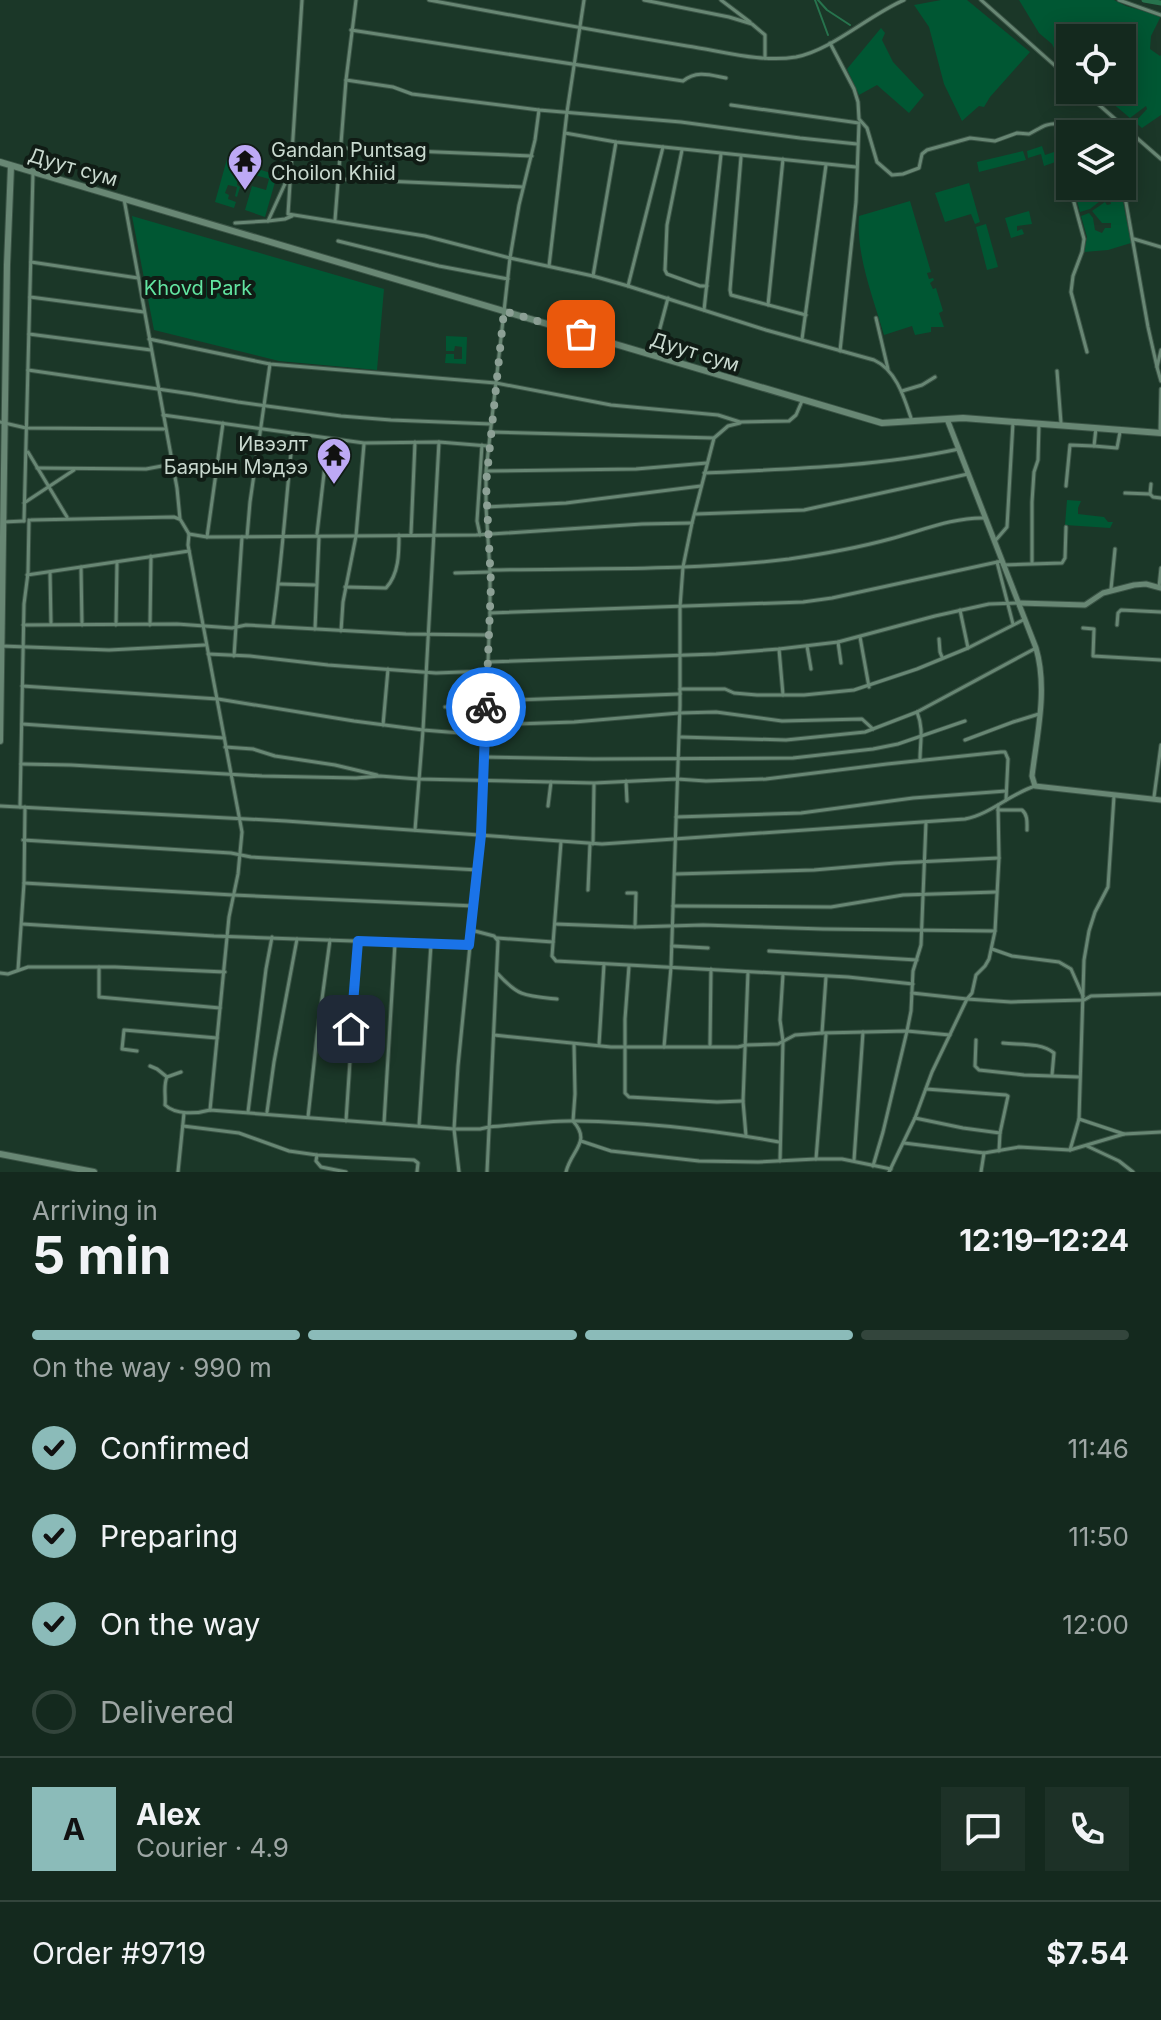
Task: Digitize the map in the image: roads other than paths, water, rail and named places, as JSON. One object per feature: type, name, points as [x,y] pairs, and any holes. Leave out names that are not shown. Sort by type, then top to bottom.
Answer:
[{"type":"main road","name":"Дуут сум","points":[[0,162],[124,199],[234,227],[882,423],[947,419],[1160,433]]},
{"type":"main road","points":[[0,741],[3,422],[11,166]]},
{"type":"main road","points":[[0,1154],[94,1172]]},
{"type":"street","points":[[302,0],[288,214],[425,236],[593,276],[802,341],[874,360],[889,372],[901,391],[912,422]]},
{"type":"street","points":[[335,220],[356,0]]},
{"type":"street","points":[[429,0],[580,29],[765,58],[798,56],[830,43],[904,0]]},
{"type":"street","points":[[549,266],[584,0]]},
{"type":"street","points":[[644,0],[752,24]]},
{"type":"street","points":[[721,0],[765,35],[765,58]]},
{"type":"street","points":[[981,0],[1056,67]]},
{"type":"street","points":[[1119,0],[1161,15]]},
{"type":"street","points":[[351,30],[683,81],[700,73],[726,78]]},
{"type":"street","points":[[830,43],[854,89],[859,121],[854,225],[840,351]]},
{"type":"street","points":[[346,80],[393,87],[412,94],[539,110],[681,122],[857,144]]},
{"type":"street","points":[[1098,104],[1116,120]]},
{"type":"street","points":[[731,105],[859,121],[867,128],[877,162],[895,176],[919,168],[922,154],[927,150],[970,138],[998,140],[1017,133],[1029,134],[1056,124]]},
{"type":"street","points":[[459,1172],[454,1129],[458,1066],[484,780],[490,613],[486,471],[510,258],[539,110]]},
{"type":"street","points":[[565,133],[616,142],[857,167]]},
{"type":"street","points":[[1136,138],[1161,159]]},
{"type":"street","points":[[593,276],[616,142]]},
{"type":"street","points":[[628,286],[663,147]]},
{"type":"street","points":[[341,148],[532,156]]},
{"type":"street","points":[[682,149],[667,225],[665,270],[667,274],[707,286]]},
{"type":"street","points":[[704,310],[721,153]]},
{"type":"street","points":[[741,155],[731,295],[806,315]]},
{"type":"street","points":[[768,305],[783,159]]},
{"type":"street","points":[[802,341],[826,165]]},
{"type":"street","points":[[268,221],[291,171]]},
{"type":"street","points":[[18,970],[24,883],[21,764],[27,520],[24,503],[33,172]]},
{"type":"street","points":[[338,179],[523,187]]},
{"type":"street","points":[[124,199],[180,519],[189,534],[207,537],[480,535],[692,523]]},
{"type":"street","points":[[1073,200],[1084,244],[1071,292],[1087,352]]},
{"type":"street","points":[[1126,200],[1148,327],[1161,381]]},
{"type":"street","points":[[238,214],[234,227],[295,215]]},
{"type":"street","points":[[1134,239],[1161,247]]},
{"type":"street","points":[[338,241],[508,279]]},
{"type":"street","points":[[31,262],[138,278]]},
{"type":"street","points":[[30,297],[144,312]]},
{"type":"street","points":[[668,298],[656,343],[673,356],[676,363]]},
{"type":"street","points":[[876,318],[889,372]]},
{"type":"street","points":[[29,334],[151,350]]},
{"type":"street","points":[[149,339],[270,364],[496,383],[611,405],[718,415],[740,422]]},
{"type":"street","points":[[1157,367],[1161,350]]},
{"type":"street","points":[[234,656],[244,537],[270,364]]},
{"type":"street","points":[[28,370],[263,406],[378,419],[491,424]]},
{"type":"street","points":[[1057,371],[1061,426]]},
{"type":"street","points":[[901,391],[922,385],[935,377]]},
{"type":"street","points":[[1160,433],[1161,389]]},
{"type":"street","points":[[664,1047],[673,926],[680,607],[683,567],[692,523],[714,438],[728,426],[740,422],[789,421],[796,415],[802,401]]},
{"type":"street","points":[[163,415],[364,443],[439,442],[488,446]]},
{"type":"street","points":[[947,419],[995,541],[1013,624]]},
{"type":"street","points":[[3,422],[26,428],[165,429]]},
{"type":"street","points":[[995,541],[1007,527],[1013,422]]},
{"type":"street","points":[[207,537],[223,423]]},
{"type":"street","points":[[1032,563],[1032,502],[1039,424]]},
{"type":"street","points":[[1094,446],[1096,428]]},
{"type":"street","points":[[1066,486],[1070,445],[1117,448],[1120,430]]},
{"type":"street","points":[[490,432],[714,438]]},
{"type":"street","points":[[273,626],[293,434]]},
{"type":"street","points":[[315,629],[318,536],[328,439]]},
{"type":"street","points":[[411,535],[415,442]]},
{"type":"street","points":[[415,830],[439,442]]},
{"type":"street","points":[[341,631],[345,587],[356,536],[364,443]]},
{"type":"street","points":[[480,535],[477,521],[482,445]]},
{"type":"street","points":[[26,448],[68,519]]},
{"type":"street","points":[[704,473],[854,465],[959,449]]},
{"type":"street","points":[[486,471],[636,469],[707,463]]},
{"type":"street","points":[[37,468],[146,469],[172,466]]},
{"type":"street","points":[[24,503],[75,469]]},
{"type":"street","points":[[694,514],[804,510],[968,474]]},
{"type":"street","points":[[1150,494],[1151,484]]},
{"type":"street","points":[[486,507],[566,503],[701,486]]},
{"type":"street","points":[[1125,493],[1150,494],[1161,498]]},
{"type":"street","points":[[455,573],[683,567],[788,559],[884,541],[968,518],[985,518]]},
{"type":"street","points":[[3,522],[180,519]]},
{"type":"street","points":[[490,613],[819,600],[1001,563],[1062,563],[1065,558],[1066,527]]},
{"type":"street","points":[[189,534],[187,539],[202,625],[242,832],[210,1110]]},
{"type":"street","points":[[345,587],[386,588],[396,569],[399,535]]},
{"type":"street","points":[[1111,591],[1115,549]]},
{"type":"street","points":[[27,575],[189,551]]},
{"type":"street","points":[[150,625],[151,556]]},
{"type":"street","points":[[116,625],[117,562]]},
{"type":"street","points":[[1001,563],[1036,648],[1042,677],[1032,776],[1035,786]]},
{"type":"street","points":[[81,567],[82,625]]},
{"type":"street","points":[[488,662],[681,655],[838,642],[989,604],[1085,605],[1100,594],[1111,591],[1142,584],[1160,587],[1161,568]]},
{"type":"street","points":[[50,572],[51,625]]},
{"type":"street","points":[[279,584],[317,585]]},
{"type":"street","points":[[960,610],[968,648]]},
{"type":"street","points":[[1117,625],[1121,610],[1161,612]]},
{"type":"street","points":[[445,707],[725,689],[757,695],[830,693],[869,687],[968,648],[1025,619]]},
{"type":"street","points":[[23,625],[246,625],[489,635]]},
{"type":"street","points":[[1083,628],[1094,629],[1093,656],[1161,660]]},
{"type":"street","points":[[860,637],[869,687]]},
{"type":"street","points":[[939,639],[942,657]]},
{"type":"street","points":[[838,642],[841,663]]},
{"type":"street","points":[[1,647],[109,650],[206,645]]},
{"type":"street","points":[[807,646],[811,669]]},
{"type":"street","points":[[679,737],[786,740],[873,729],[917,712],[1036,648]]},
{"type":"street","points":[[779,649],[783,695]]},
{"type":"street","points":[[208,654],[425,672],[488,671]]},
{"type":"street","points":[[383,725],[388,669]]},
{"type":"street","points":[[22,686],[218,699],[383,725],[485,735]]},
{"type":"street","points":[[485,725],[716,712],[782,721],[862,719],[873,729]]},
{"type":"street","points":[[917,712],[923,729],[920,760]]},
{"type":"street","points":[[965,740],[1039,714]]},
{"type":"street","points":[[484,757],[793,758],[898,744],[965,721]]},
{"type":"street","points":[[22,724],[224,738]]},
{"type":"street","points":[[1153,799],[1161,745]]},
{"type":"street","points":[[225,747],[253,749],[380,776],[594,783],[766,779],[1005,752],[1008,759],[1006,800]]},
{"type":"street","points":[[21,764],[230,774],[380,776]]},
{"type":"street","points":[[626,781],[627,801]]},
{"type":"street","points":[[548,806],[551,782]]},
{"type":"street","points":[[588,890],[594,783]]},
{"type":"street","points":[[0,806],[415,830],[591,844],[969,818],[998,808],[1022,790],[1035,786],[1161,800]]},
{"type":"street","points":[[675,817],[801,813],[913,798],[1006,791]]},
{"type":"street","points":[[1070,1150],[1079,1119],[1084,960],[1095,912],[1108,887],[1114,795]]},
{"type":"street","points":[[998,808],[1026,813],[1027,830]]},
{"type":"street","points":[[581,1141],[611,1151],[699,1161],[842,1159],[890,1170],[915,1118],[932,1072],[972,993],[976,975],[985,966],[992,949],[999,858],[998,808]]},
{"type":"street","points":[[873,1166],[907,1031],[913,971],[921,945],[926,822]]},
{"type":"street","points":[[23,840],[478,870]]},
{"type":"street","points":[[561,842],[552,956],[556,961],[913,984]]},
{"type":"street","points":[[673,874],[814,870],[999,858]]},
{"type":"street","points":[[24,883],[474,906]]},
{"type":"street","points":[[673,906],[831,907],[903,895],[997,892]]},
{"type":"street","points":[[627,893],[636,893],[635,927]]},
{"type":"street","points":[[22,924],[469,945]]},
{"type":"street","points":[[555,924],[995,931]]},
{"type":"street","points":[[471,930],[497,938],[553,942]]},
{"type":"street","points":[[248,1112],[272,937]]},
{"type":"street","points":[[487,1172],[497,938]]},
{"type":"street","points":[[267,1114],[276,1047],[297,939]]},
{"type":"street","points":[[308,1117],[330,940]]},
{"type":"street","points":[[346,1121],[358,941]]},
{"type":"street","points":[[384,1123],[395,943]]},
{"type":"street","points":[[419,1126],[431,944]]},
{"type":"street","points":[[672,946],[708,948]]},
{"type":"street","points":[[992,949],[1012,956],[1059,962],[1071,969],[1084,1000]]},
{"type":"street","points":[[769,951],[917,960]]},
{"type":"street","points":[[599,1046],[604,964]]},
{"type":"street","points":[[629,966],[624,1047],[625,1093],[629,1097],[743,1101]]},
{"type":"street","points":[[0,973],[8,974],[28,967],[225,972]]},
{"type":"street","points":[[99,967],[99,997],[220,1008]]},
{"type":"street","points":[[710,1047],[711,969]]},
{"type":"street","points":[[746,1136],[743,1101],[748,972]]},
{"type":"street","points":[[497,973],[517,992],[526,996],[557,999]]},
{"type":"street","points":[[780,1161],[783,974]]},
{"type":"street","points":[[816,1159],[826,976]]},
{"type":"street","points":[[912,993],[1011,1002],[1161,994]]},
{"type":"street","points":[[137,1051],[122,1049],[124,1030],[217,1038]]},
{"type":"street","points":[[494,1035],[624,1047],[738,1047],[778,1044],[795,1035],[824,1033],[907,1031],[950,1035]]},
{"type":"street","points":[[854,1162],[863,1032]]},
{"type":"street","points":[[976,1040],[975,1066],[979,1070],[1081,1077]]},
{"type":"street","points":[[1003,1043],[1051,1049],[1054,1053],[1052,1075]]},
{"type":"street","points":[[566,1172],[581,1141],[580,1128],[573,1121],[574,1044]]},
{"type":"street","points":[[150,1066],[167,1077]]},
{"type":"street","points":[[181,1072],[167,1077],[164,1083],[165,1105],[184,1113],[210,1110],[248,1112],[454,1129],[573,1121],[656,1126],[779,1142]]},
{"type":"street","points":[[926,1089],[1008,1096],[999,1151]]},
{"type":"street","points":[[178,1172],[184,1113]]},
{"type":"street","points":[[915,1118],[1000,1133]]},
{"type":"street","points":[[1079,1119],[1124,1134]]},
{"type":"street","points":[[183,1126],[239,1133],[289,1151],[414,1160],[418,1163],[417,1172]]},
{"type":"street","points":[[904,1143],[984,1153],[1019,1147],[1070,1150],[1124,1134],[1161,1132]]},
{"type":"street","points":[[1087,1146],[1119,1161],[1133,1172]]},
{"type":"street","points":[[981,1172],[984,1153]]},
{"type":"street","points":[[317,1155],[316,1161],[321,1167],[346,1172]]},
{"type":"waterway","points":[[815,0],[828,35]]},
{"type":"waterway","points":[[818,0],[850,25]]},
{"type":"waterway","points":[[1144,0],[1161,3]]},
{"type":"place","name":"Gandan Puntsag Choilon Khiid","points":[[245,192]]},
{"type":"place","name":"Ивээлт Баярын Мэдээ","points":[[334,486]]},
{"type":"park label","name":"Khovd Park","points":[[198,288]]}]
